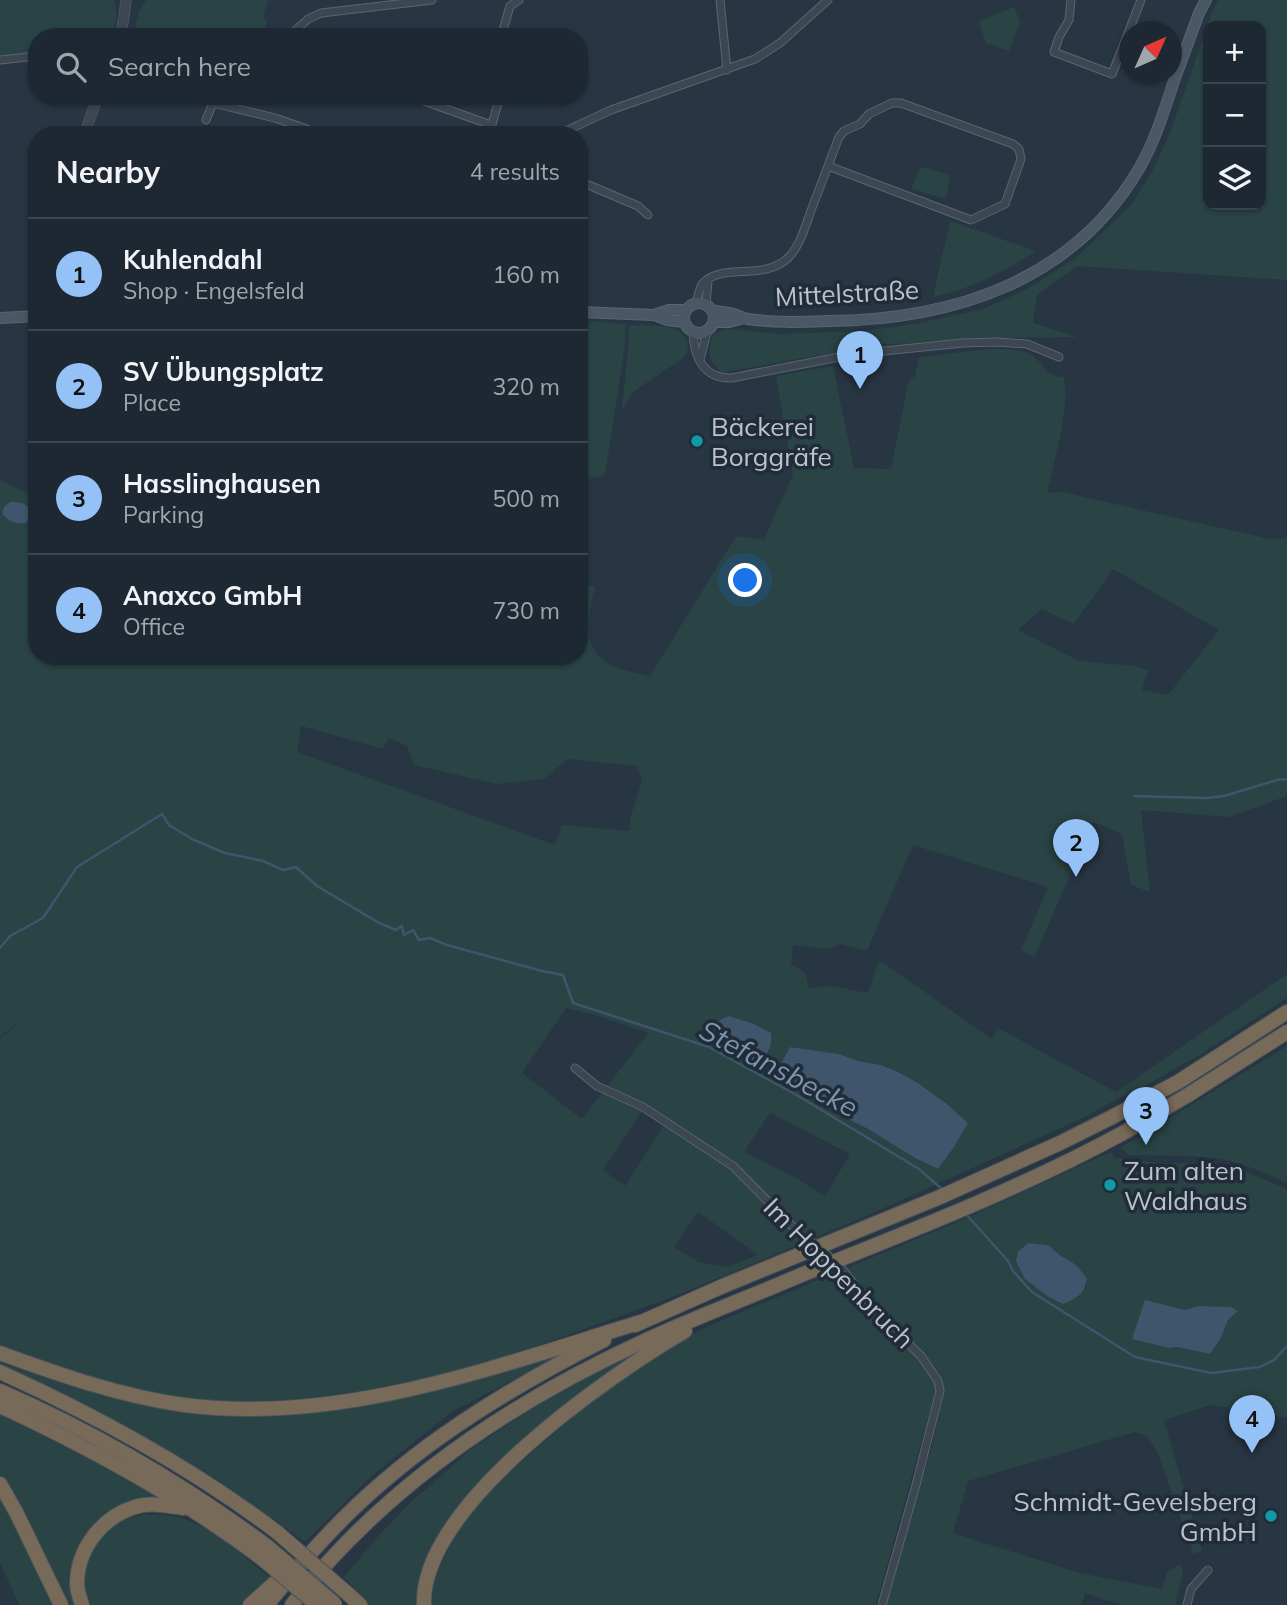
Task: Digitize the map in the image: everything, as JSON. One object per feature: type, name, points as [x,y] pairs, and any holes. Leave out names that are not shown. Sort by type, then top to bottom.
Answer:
[{"type":"highway","points":[[250,1605],[320,1544],[384,1480],[487,1406],[641,1322],[940,1197],[1060,1143],[1178,1082],[1287,1012]]},
{"type":"highway","points":[[292,1605],[337,1553],[376,1514],[422,1475],[510,1413],[577,1374],[641,1342],[1010,1190],[1073,1160],[1188,1095],[1287,1032]]},
{"type":"highway","points":[[424,1605],[431,1565],[440,1545],[459,1516],[491,1479],[548,1427],[596,1390],[731,1304]]},
{"type":"highway","points":[[0,1353],[58,1374],[136,1397],[225,1409],[310,1406],[356,1400],[464,1376],[641,1322]]},
{"type":"highway","points":[[0,1372],[78,1409],[216,1489],[278,1533],[360,1605]]},
{"type":"highway","points":[[0,1391],[130,1457],[222,1514],[317,1605]]},
{"type":"highway","points":[[0,1406],[98,1454],[230,1535],[264,1552],[335,1605]]},
{"type":"highway","points":[[0,1484],[61,1605]]},
{"type":"highway","points":[[82,1605],[77,1586],[79,1563],[87,1543],[101,1527],[117,1515],[137,1506],[160,1505],[192,1510]]},
{"type":"highway","points":[[267,1605],[320,1544]]},
{"type":"main road","name":"Mittelstraße","points":[[588,312],[654,315],[667,320],[697,310],[768,321],[850,321],[930,311],[967,302],[1034,274],[1060,257],[1103,219],[1140,167],[1159,125],[1206,0]]},
{"type":"main road","points":[[697,310],[714,314],[715,322],[706,332],[700,334],[687,327],[697,310]]},
{"type":"main road","points":[[0,318],[28,316]]},
{"type":"main road","name":"Mittelstraße","points":[[715,322],[744,318]]},
{"type":"street","points":[[121,28],[126,0]]},
{"type":"street","points":[[298,28],[321,13],[432,0]]},
{"type":"street","points":[[501,0],[510,6]]},
{"type":"street","points":[[504,28],[510,6],[519,0]]},
{"type":"street","points":[[720,0],[727,70]]},
{"type":"street","points":[[576,126],[611,110],[755,59],[769,51],[828,0]]},
{"type":"street","points":[[1071,0],[1069,20],[1054,52],[1112,75],[1141,0]]},
{"type":"street","points":[[0,60],[28,57]]},
{"type":"street","points":[[697,310],[708,281],[716,275],[768,270],[791,255],[799,243],[828,166],[841,134],[860,124],[869,114],[896,102],[901,103],[1013,144],[1019,149],[1021,159],[1004,205],[971,220],[828,166]]},
{"type":"street","points":[[87,126],[95,105]]},
{"type":"street","points":[[206,120],[212,105]]},
{"type":"street","points":[[221,105],[298,126]]},
{"type":"street","points":[[435,105],[491,125],[497,105]]},
{"type":"street","points":[[588,185],[638,206],[648,215]]},
{"type":"street","points":[[693,332],[696,354],[703,367],[708,373],[722,379],[864,353],[963,343],[1027,344],[1059,357]]},
{"type":"street","points":[[700,359],[706,332]]},
{"type":"street","name":"Im Hoppenbruch","points":[[575,1068],[597,1086],[643,1107],[733,1166],[803,1237],[840,1266],[877,1312],[930,1366],[940,1391],[882,1605]]},
{"type":"street","points":[[1187,1605],[1191,1589],[1208,1570]]},
{"type":"green space","points":[[0,0],[114,0],[117,14],[114,28],[28,28],[28,54],[0,57]]},
{"type":"green space","points":[[146,0],[268,0],[263,18],[267,20],[265,28],[138,28],[135,27]]},
{"type":"green space","points":[[1218,0],[1287,0],[1287,280],[1077,266],[1037,295],[1033,323],[1077,337],[999,338],[877,345],[725,372],[720,371],[710,359],[709,350],[713,335],[728,329],[779,334],[866,331],[983,309],[1025,290],[1076,258],[1131,205],[1154,168],[1170,133],[1203,38],[1203,210],[1266,210],[1266,21],[1209,21]]},
{"type":"green space","points":[[1014,7],[1020,22],[1009,51],[986,43],[979,21]]},
{"type":"green space","points":[[921,167],[950,175],[946,199],[911,189]]},
{"type":"green space","points":[[950,221],[1036,251],[987,279],[933,297]]},
{"type":"green space","points":[[588,321],[626,324],[605,475],[588,480]]},
{"type":"green space","points":[[629,325],[670,328],[683,335],[688,349],[683,358],[633,392],[622,411],[629,339]]},
{"type":"green space","points":[[989,349],[1028,353],[1048,372],[1064,377],[1063,419],[1047,493],[1062,492],[1270,539],[1287,538],[1287,796],[1229,817],[1141,810],[1150,892],[1131,885],[1122,834],[1093,822],[1034,958],[1021,950],[1048,887],[913,845],[867,951],[841,944],[828,949],[793,945],[791,964],[805,972],[809,988],[832,986],[868,993],[878,962],[882,962],[992,1039],[998,1028],[1116,1092],[1287,974],[1287,998],[1201,1054],[1083,1118],[871,1214],[678,1295],[499,1360],[353,1397],[225,1403],[172,1398],[121,1388],[0,1348],[0,1038],[22,1021],[0,1036],[0,480],[28,494],[28,665],[588,665],[588,585],[595,587],[589,634],[597,654],[618,668],[650,676],[736,536],[764,540],[793,474],[776,376],[833,366],[854,468],[891,469],[909,380],[915,376],[919,357]],"holes":[[[1113,569],[1219,630],[1168,695],[1142,690],[1148,670],[1135,666],[1079,661],[1018,630],[1042,609],[1074,624]],[[301,726],[383,749],[389,738],[407,746],[414,765],[497,784],[544,779],[567,759],[637,766],[642,781],[629,831],[562,825],[555,845],[297,752]],[[566,1008],[648,1033],[582,1119],[522,1073]],[[729,1016],[771,1033],[759,1068],[717,1046]],[[790,1047],[839,1054],[898,1072],[947,1104],[968,1123],[938,1168],[775,1077]],[[643,1110],[665,1124],[625,1186],[603,1170]],[[770,1113],[850,1154],[825,1196],[789,1174],[744,1152]],[[698,1212],[757,1255],[728,1267],[698,1262],[674,1247]]]},
{"type":"green space","points":[[1287,1046],[1287,1183],[1226,1160],[1195,1156],[1129,1155],[1120,1148]]},
{"type":"green space","points":[[1110,1152],[1115,1158],[1162,1163],[1206,1163],[1242,1170],[1287,1189],[1287,1418],[1211,1405],[1164,1420],[1202,1551],[1193,1554],[1158,1453],[1147,1436],[1135,1432],[968,1481],[953,1533],[1080,1573],[1162,1589],[1167,1572],[1180,1564],[1183,1574],[1175,1605],[1123,1605],[1085,1593],[1081,1605],[886,1605],[931,1449],[944,1392],[942,1381],[935,1393],[876,1605],[432,1605],[434,1578],[462,1522],[499,1481],[607,1388],[662,1351],[708,1326],[969,1217]],"holes":[[[1048,1245],[1087,1278],[1086,1288],[1047,1296],[1037,1287]],[[1198,1306],[1238,1311],[1228,1320],[1221,1338],[1210,1354],[1132,1339],[1185,1310]]]},
{"type":"green space","points":[[661,1340],[591,1384],[515,1448],[459,1504],[430,1549],[422,1605],[370,1605],[344,1577],[410,1503],[470,1450],[584,1376]]},
{"type":"green space","points":[[545,1356],[550,1361],[453,1411],[374,1474],[305,1542],[212,1476],[126,1426],[0,1365],[0,1360],[64,1384],[148,1405],[269,1414]]},
{"type":"green space","points":[[0,1413],[90,1458],[165,1502],[98,1524],[76,1605],[66,1605],[15,1498],[0,1475]]},
{"type":"green space","points":[[0,1495],[54,1605],[19,1605],[0,1562]]},
{"type":"green space","points":[[144,1514],[172,1516],[199,1525],[212,1532],[270,1578],[243,1605],[89,1605],[85,1594],[85,1571],[99,1538],[117,1523]]},
{"type":"water","points":[[10,502],[22,503],[28,507],[28,520],[26,523],[13,522],[2,514],[4,507]]},
{"type":"water","points":[[729,1016],[771,1033],[770,1047],[759,1068],[726,1052],[710,1038],[716,1024]]},
{"type":"water","points":[[790,1047],[839,1054],[898,1072],[947,1104],[968,1123],[938,1169],[775,1076]]},
{"type":"water","points":[[1028,1243],[1048,1245],[1076,1265],[1087,1278],[1079,1295],[1063,1304],[1047,1296],[1025,1279],[1016,1261],[1018,1252]]},
{"type":"water","points":[[1145,1300],[1185,1310],[1198,1306],[1231,1307],[1238,1311],[1228,1320],[1221,1338],[1210,1354],[1132,1339]]},
{"type":"waterway","points":[[1134,796],[1206,798],[1224,796],[1287,779]]},
{"type":"waterway","name":"Stefansbecke","points":[[0,948],[10,936],[43,918],[77,867],[162,814],[169,825],[192,839],[225,853],[263,861],[283,870],[296,867],[317,886],[379,923],[396,930],[402,926],[404,935],[413,930],[419,940],[430,938],[447,945],[563,975],[573,1003],[709,1047],[800,1097],[919,1169],[944,1191]]},
{"type":"waterway","name":"Stefansbecke","points":[[965,1213],[1032,1292],[1135,1357],[1211,1373],[1260,1367],[1274,1360],[1287,1346]]},
{"type":"place","name":"Kuhlendahl","points":[[860,389]]},
{"type":"place","name":"Bäckerei Borggräfe","points":[[697,441]]},
{"type":"place","name":"SV Übungsplatz","points":[[1076,877]]},
{"type":"place","name":"Hasslinghausen","points":[[1146,1145]]},
{"type":"place","name":"Zum alten Waldhaus","points":[[1110,1185]]},
{"type":"place","name":"Anaxco GmbH","points":[[1252,1453]]},
{"type":"place","name":"Schmidt-Gevelsberg GmbH","points":[[1271,1516]]}]
